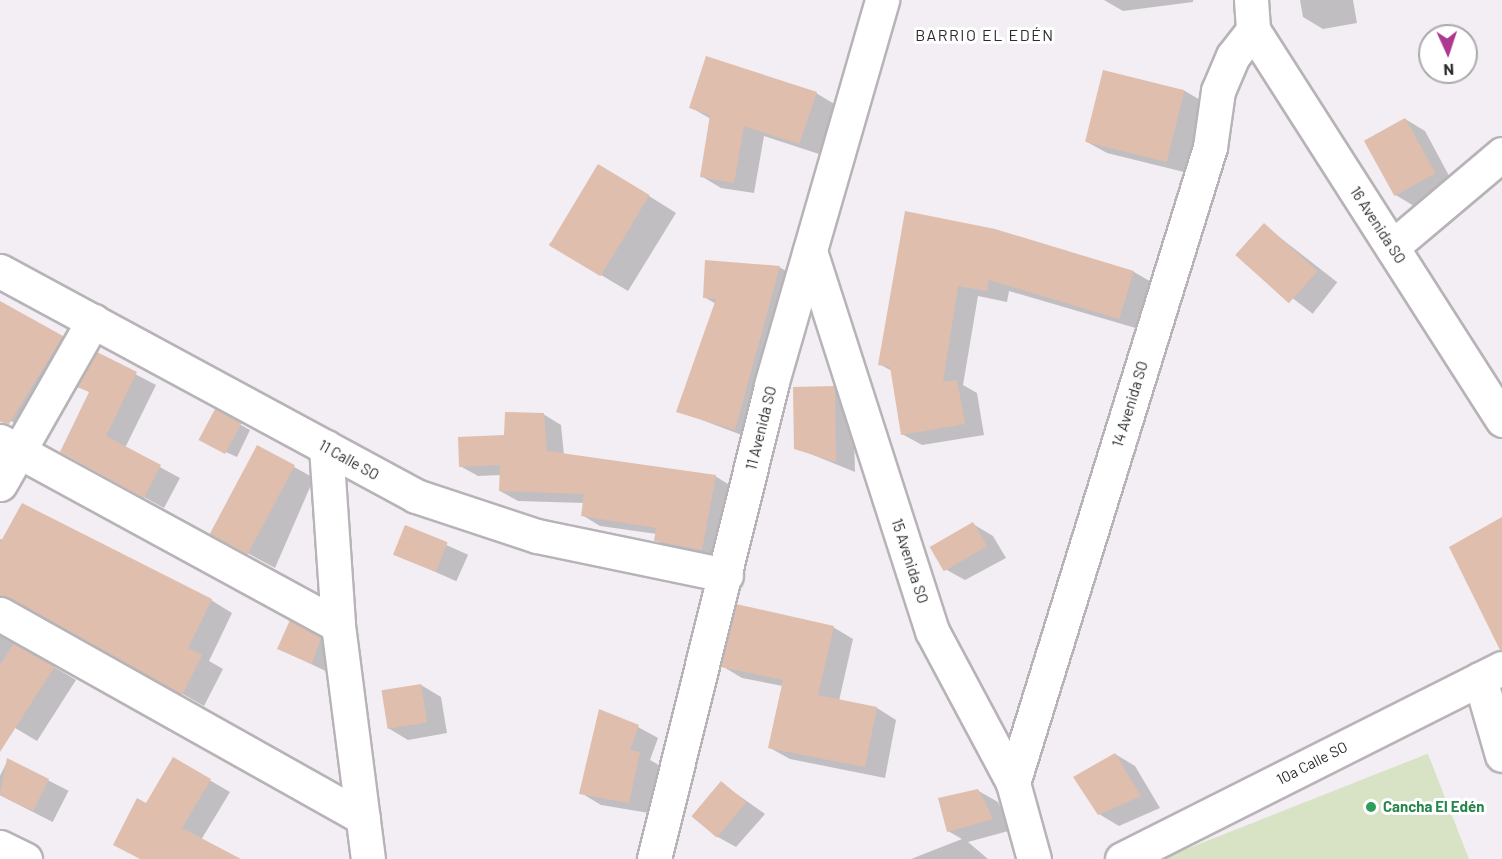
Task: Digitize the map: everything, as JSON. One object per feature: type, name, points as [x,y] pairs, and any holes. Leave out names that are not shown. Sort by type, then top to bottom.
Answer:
[{"type":"street","name":"11 Avenida SO","points":[[654,859],[810,251],[882,0]]},
{"type":"street","name":"16 Avenida SO","points":[[1252,15],[1392,247],[1502,420]]},
{"type":"street","name":"14 Avenida SO","points":[[1013,783],[1210,147],[1218,91],[1252,15]]},
{"type":"street","points":[[1392,247],[1502,154]]},
{"type":"street","name":"15 Avenida SO","points":[[810,251],[932,631],[1013,783],[1034,859]]},
{"type":"street","name":"11 Calle SO","points":[[0,271],[416,496],[537,536],[726,575]]},
{"type":"street","points":[[0,484],[9,446],[93,321]]},
{"type":"street","points":[[9,446],[338,625]]},
{"type":"street","points":[[326,447],[338,625],[368,859]]},
{"type":"street","points":[[0,614],[363,818]]},
{"type":"street","points":[[1491,673],[1502,755]]},
{"type":"street","name":"10a Calle SO","points":[[1122,859],[1491,673]]},
{"type":"street","points":[[0,848],[25,859]]},
{"type":"green space","name":"Cancha El Edén","points":[[1427,754],[1469,859],[1161,859]]},
{"type":"building","points":[[706,56],[817,92],[799,144],[744,126],[734,183],[700,177],[710,115],[689,108]]},
{"type":"building","points":[[1103,70],[1185,90],[1167,162],[1085,142]]},
{"type":"building","points":[[1405,118],[1436,173],[1394,196],[1364,141]]},
{"type":"building","points":[[598,164],[649,195],[601,276],[549,245]]},
{"type":"building","points":[[905,211],[995,229],[1134,271],[1119,319],[989,280],[987,291],[958,286],[943,382],[957,380],[965,424],[901,435],[890,367],[878,365]]},
{"type":"building","points":[[1264,223],[1318,271],[1289,303],[1235,255]]},
{"type":"building","points":[[705,260],[780,266],[735,430],[676,412],[716,299],[703,298]]},
{"type":"building","points":[[0,301],[63,336],[9,424],[0,422]]},
{"type":"building","points":[[97,352],[137,372],[106,436],[161,465],[144,498],[60,452],[89,392],[77,387]]},
{"type":"building","points":[[834,386],[836,462],[794,449],[793,387]]},
{"type":"building","points":[[215,409],[241,423],[225,454],[199,440]]},
{"type":"building","points":[[505,412],[544,413],[547,451],[716,475],[702,550],[654,541],[656,528],[581,516],[584,494],[499,491],[500,465],[459,467],[458,437],[504,435]]},
{"type":"building","points":[[257,445],[295,465],[248,554],[210,534]]},
{"type":"building","points":[[22,503],[212,599],[188,648],[202,655],[182,695],[0,595],[0,543]]},
{"type":"building","points":[[1502,517],[1502,649],[1500,650],[1449,547]]},
{"type":"building","points":[[973,522],[987,546],[944,571],[930,547]]},
{"type":"building","points":[[405,525],[448,542],[436,572],[393,555]]},
{"type":"building","points":[[736,604],[834,626],[818,695],[877,707],[865,767],[768,748],[783,680],[721,667]]},
{"type":"building","points":[[290,620],[321,637],[312,664],[277,649]]},
{"type":"building","points":[[14,643],[55,666],[0,752],[0,665]]},
{"type":"building","points":[[421,684],[427,723],[388,729],[381,690]]},
{"type":"building","points":[[599,709],[639,725],[630,750],[640,752],[629,803],[579,794]]},
{"type":"building","points":[[1115,753],[1141,796],[1098,815],[1073,777]]},
{"type":"building","points":[[173,757],[211,779],[182,828],[241,859],[140,859],[113,845],[137,798],[146,803]]},
{"type":"building","points":[[7,758],[49,779],[33,811],[0,795]]},
{"type":"building","points":[[721,781],[746,802],[717,837],[691,816]]},
{"type":"building","points":[[978,789],[993,819],[947,832],[938,798]]},
{"type":"place","name":"Cancha El Edén","points":[[1371,807]]},
{"type":"district","name":"BARRIO EL EDÉN","points":[[985,35]]}]
